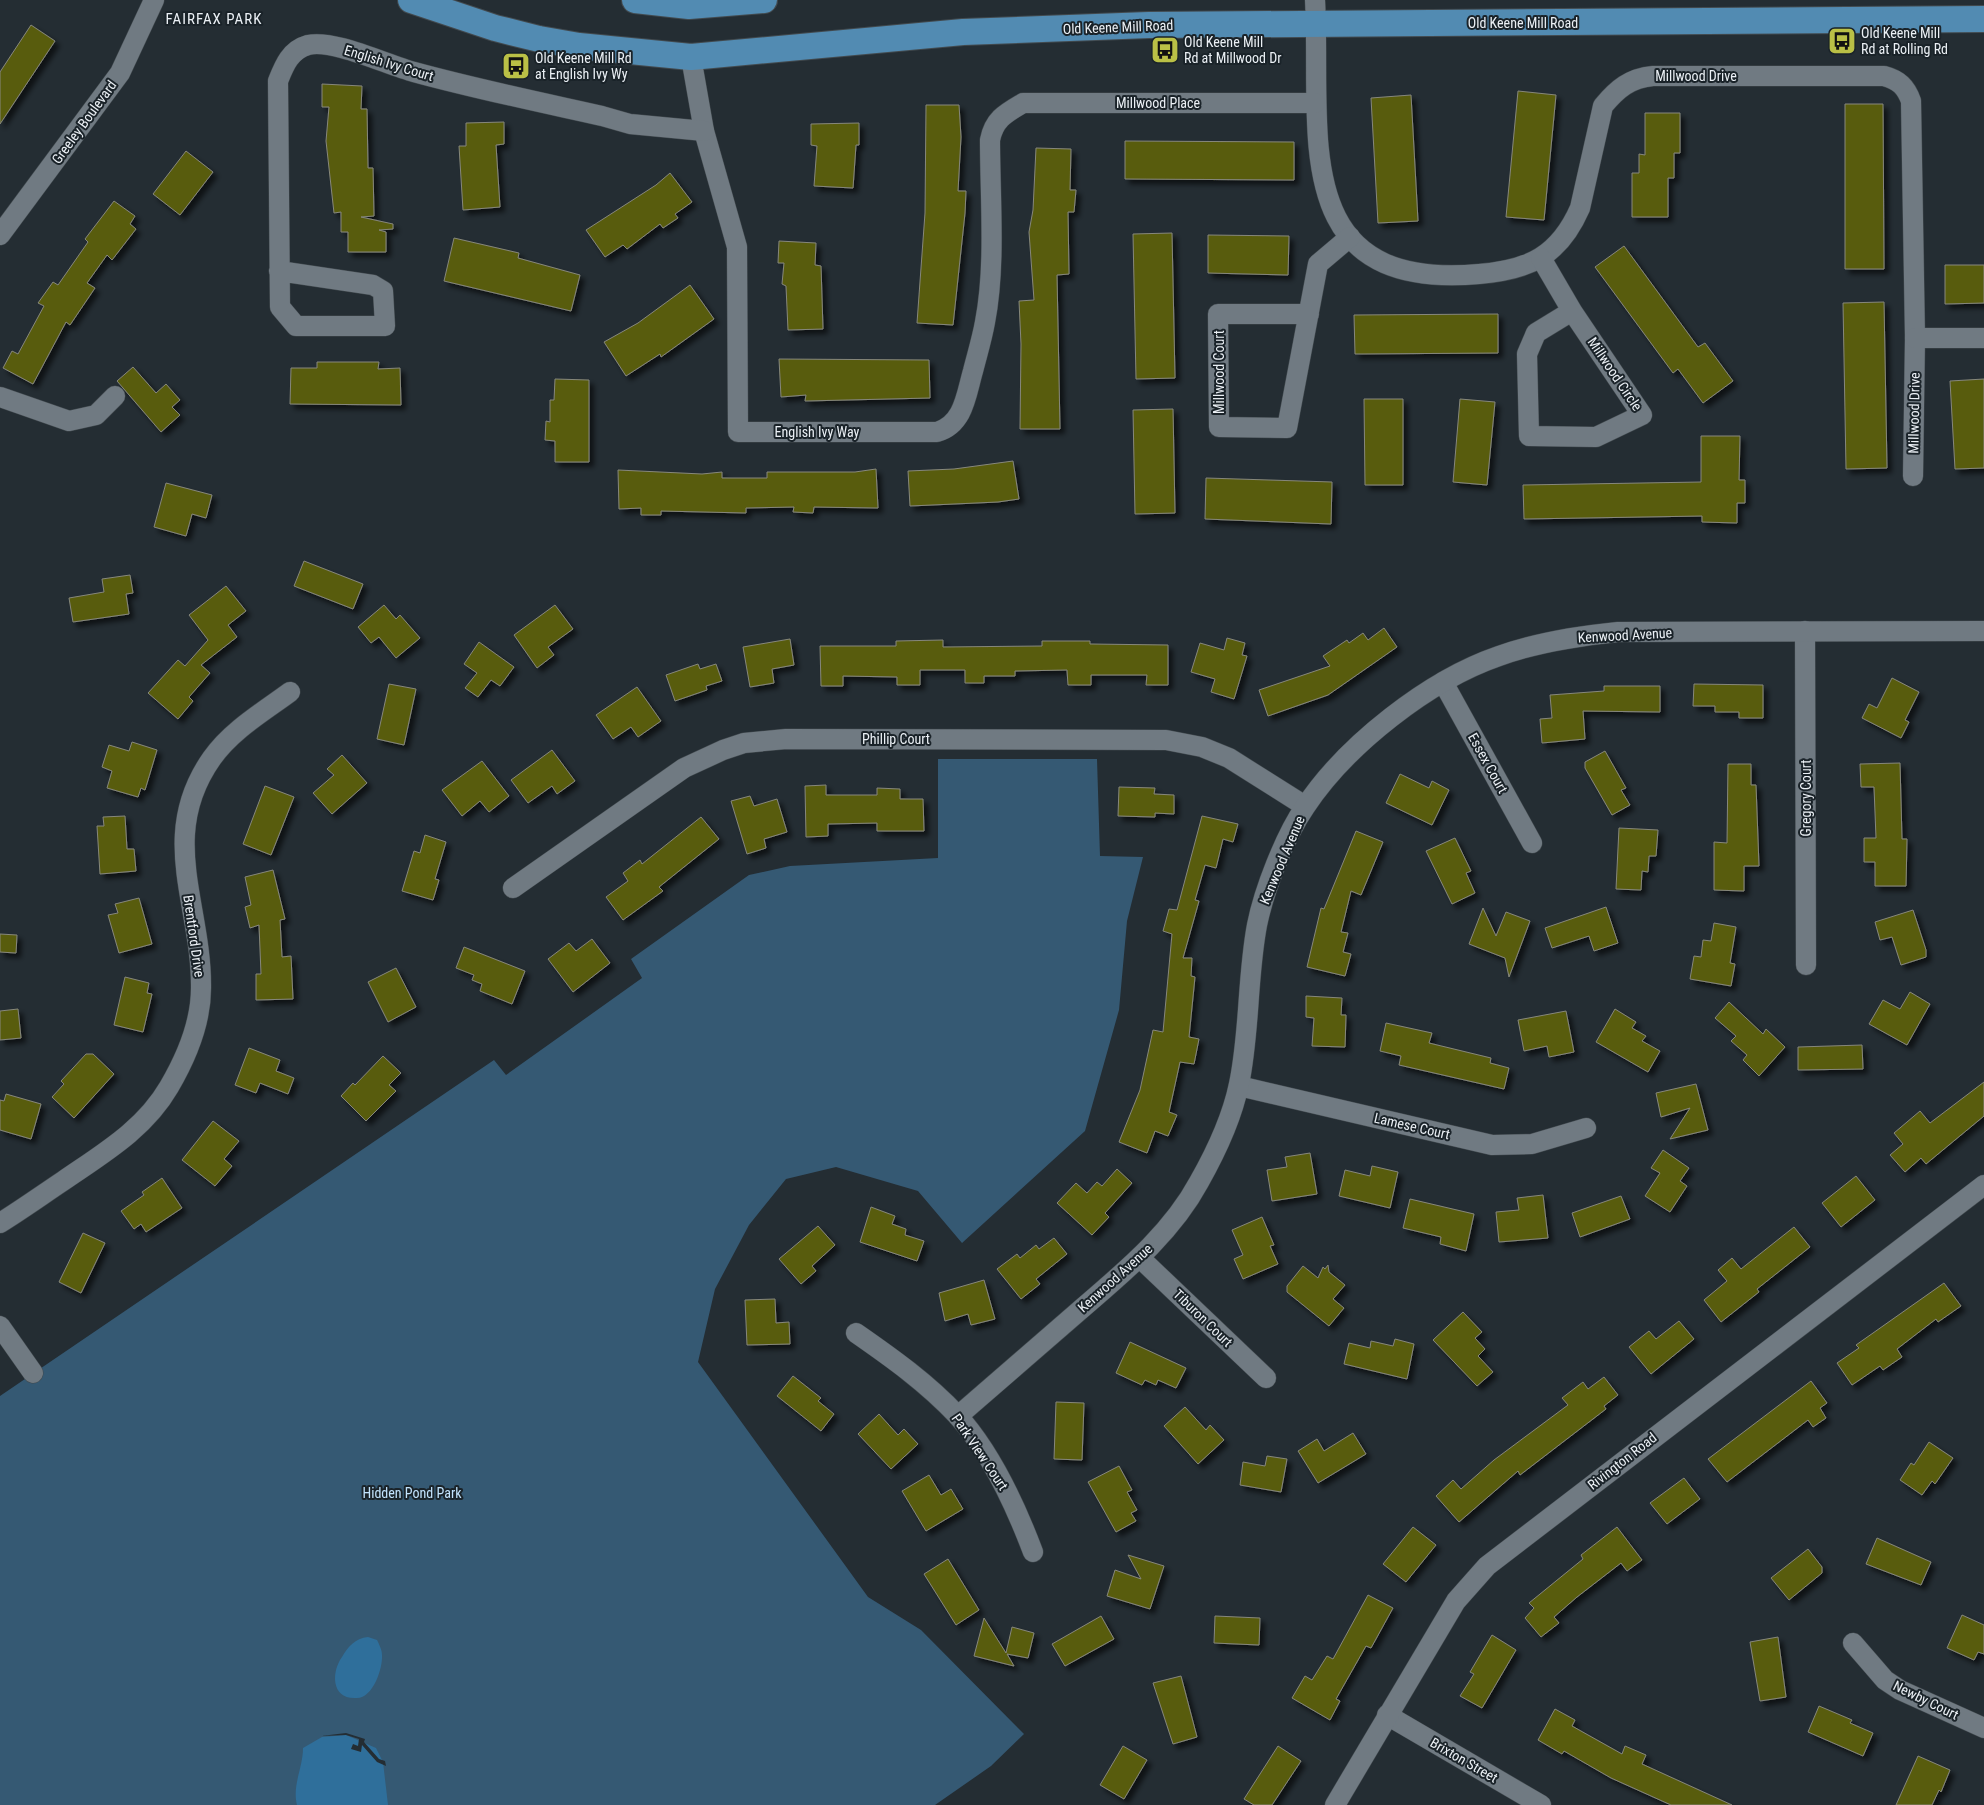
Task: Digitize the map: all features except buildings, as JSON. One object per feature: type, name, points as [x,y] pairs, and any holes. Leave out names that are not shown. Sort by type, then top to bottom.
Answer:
[{"type":"main road","name":"Old Keene Mill Road","points":[[410,0],[496,28],[539,39],[579,46],[692,57],[962,32],[1150,25],[1316,12],[1984,19]]},
{"type":"main road","points":[[636,0],[689,6],[764,0]]},
{"type":"street","name":"Greeley Boulevard","points":[[0,235],[120,73],[154,0]]},
{"type":"street","name":"Millwood Drive","points":[[1316,12],[1315,102],[1319,158],[1324,186],[1336,215],[1350,237],[1363,252],[1380,263],[1413,274],[1465,276],[1503,272],[1528,265],[1541,258],[1567,233],[1574,221],[1580,208],[1603,106],[1627,82],[1654,76],[1884,76],[1894,79],[1902,85],[1911,101],[1915,338],[1913,476]]},
{"type":"street","name":"English Ivy Court","points":[[279,271],[373,285],[383,291],[385,326],[296,326],[280,308],[279,271],[278,81],[285,62],[291,55],[307,45],[329,45],[412,72],[630,124],[704,131]]},
{"type":"street","name":"English Ivy Way","points":[[692,57],[704,131],[738,247],[738,432],[936,432],[948,429],[955,422],[964,405],[985,322],[990,282],[990,140],[992,128],[1004,114]]},
{"type":"street","name":"Millwood Place","points":[[1004,114],[1023,103],[1315,102]]},
{"type":"street","name":"Millwood Court","points":[[1309,314],[1218,314],[1219,427],[1287,428],[1309,314],[1318,264],[1350,237]]},
{"type":"street","name":"Millwood Circle","points":[[1541,258],[1572,311],[1642,416],[1596,437],[1528,436],[1527,354],[1536,333],[1572,311]]},
{"type":"street","points":[[1915,338],[1984,338]]},
{"type":"street","points":[[0,398],[69,420],[96,414],[115,396]]},
{"type":"street","name":"Gregory Court","points":[[1805,631],[1806,965]]},
{"type":"street","name":"Kenwood Avenue","points":[[958,1416],[1140,1258],[1169,1226],[1198,1184],[1221,1138],[1239,1086],[1246,1040],[1251,963],[1258,921],[1271,880],[1305,806],[1348,756],[1410,702],[1443,682],[1496,657],[1574,637],[1618,632],[1984,631]]},
{"type":"street","name":"Essex Court","points":[[1443,682],[1532,843]]},
{"type":"street","name":"Brentford Drive","points":[[0,1224],[113,1147],[139,1126],[156,1105],[176,1074],[196,1026],[201,990],[200,967],[184,854],[184,829],[191,801],[206,768],[224,744],[245,724],[290,692]]},
{"type":"street","name":"Phillip Court","points":[[513,888],[684,768],[723,750],[752,742],[786,739],[1166,740],[1202,747],[1229,758],[1305,806]]},
{"type":"street","name":"Lamese Court","points":[[1239,1086],[1492,1146],[1532,1144],[1586,1128]]},
{"type":"street","name":"Rivington Road","points":[[1334,1805],[1456,1601],[1487,1566],[1984,1184]]},
{"type":"street","name":"Tiburon Court","points":[[1140,1258],[1266,1378]]},
{"type":"street","points":[[0,1326],[33,1373]]},
{"type":"street","name":"Park View Court","points":[[856,1332],[908,1369],[958,1416],[997,1474],[1020,1517],[1032,1552]]},
{"type":"street","name":"Newby Court","points":[[1853,1643],[1885,1680],[1900,1690],[1984,1728]]},
{"type":"street","name":"Brixton Street","points":[[1387,1716],[1541,1805]]},
{"type":"green space","name":"Hidden Pond Park","points":[[938,759],[1097,759],[1100,856],[1143,857],[1127,921],[1119,1010],[1085,1131],[962,1243],[918,1191],[836,1167],[786,1179],[749,1225],[715,1289],[698,1362],[868,1597],[921,1630],[1024,1734],[991,1766],[935,1805],[0,1805],[0,1396],[494,1060],[506,1075],[642,978],[631,959],[749,875],[790,866],[938,858]]},
{"type":"shaded area","points":[[368,1637],[377,1640],[382,1653],[381,1667],[376,1681],[363,1697],[357,1698],[342,1695],[338,1690],[335,1677],[338,1663],[349,1647],[359,1639]]},
{"type":"shaded area","points":[[346,1735],[376,1748],[383,1762],[388,1805],[297,1805],[296,1790],[303,1748],[322,1737]]},
{"type":"pier","points":[[346,1733],[365,1739],[364,1742],[379,1759],[385,1761],[386,1766],[377,1762],[362,1745],[361,1752],[351,1749],[353,1744],[358,1746],[359,1739],[346,1735],[321,1736]]},
{"type":"place","name":"Old Keene Mill Rd at Rolling Rd","points":[[1842,41]]},
{"type":"place","name":"Old Keene Mill Rd at Millwood Dr","points":[[1165,50]]},
{"type":"place","name":"Old Keene Mill Rd at English Ivy Wy","points":[[516,66]]},
{"type":"district","name":"FAIRFAX PARK","points":[[214,19]]}]
